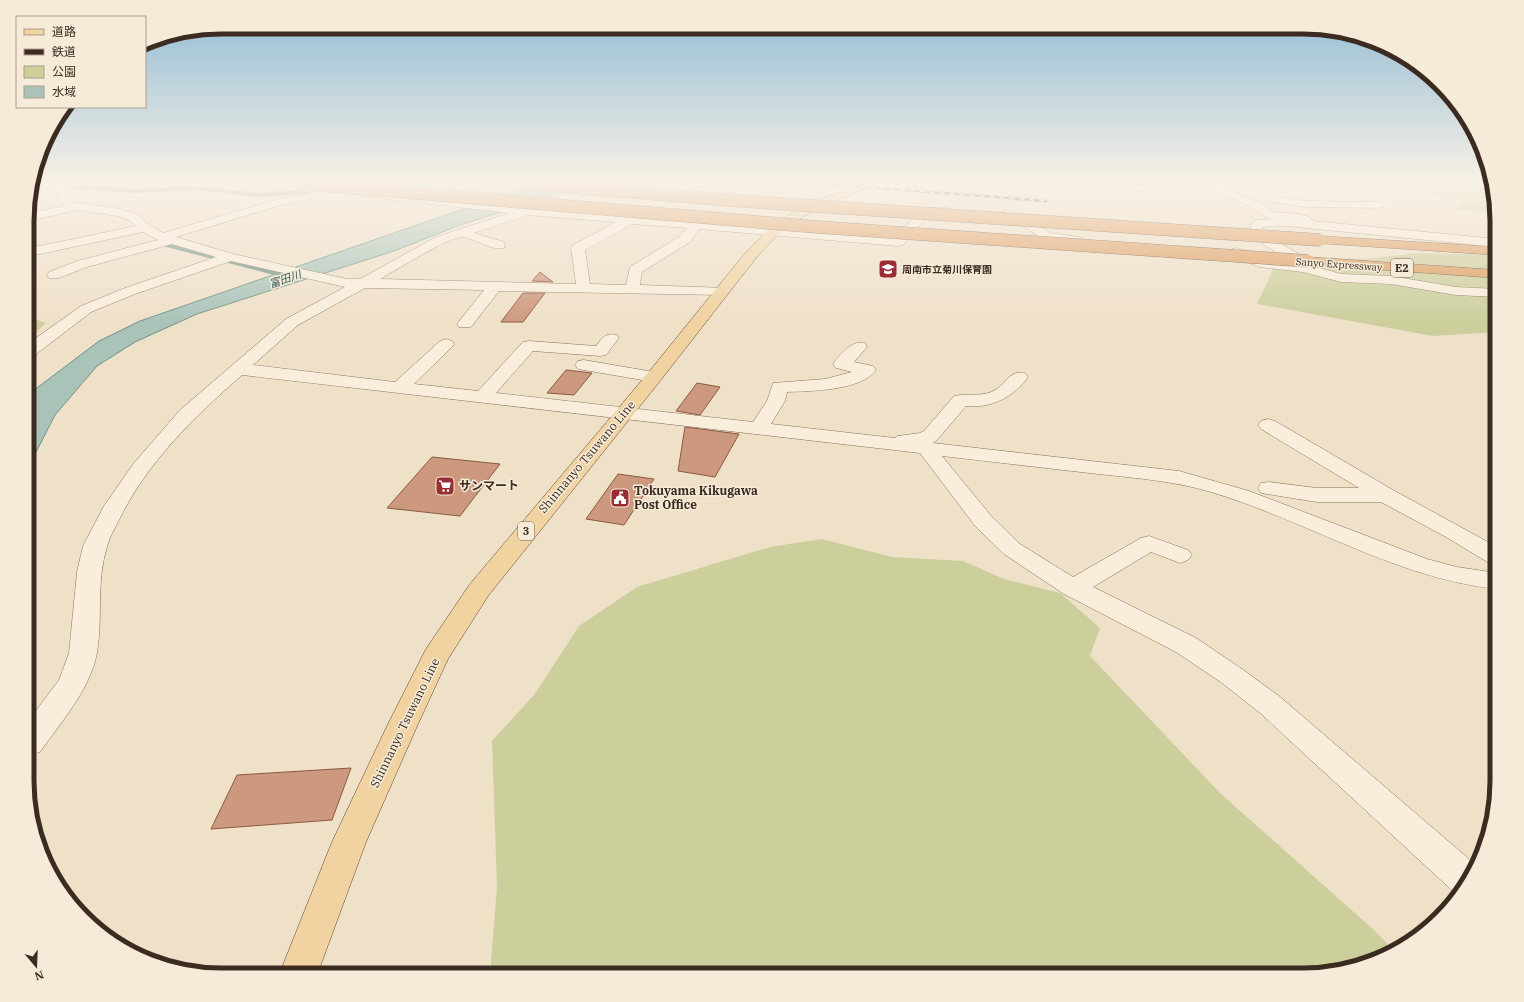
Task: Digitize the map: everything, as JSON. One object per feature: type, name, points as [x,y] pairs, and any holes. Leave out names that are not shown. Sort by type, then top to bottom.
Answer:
[{"type":"highway","name":"Sanyo Expressway","points":[[853,230],[1306,265],[1490,274]]},
{"type":"highway","name":"Sanyo Expressway","points":[[1168,230],[1490,251]]},
{"type":"main road","name":"Shinnanyo Tsuwano Line","points":[[301,968],[349,842],[436,656],[479,590],[654,377],[751,255],[776,230]]},
{"type":"street","points":[[34,250],[137,230]]},
{"type":"street","points":[[149,230],[167,239],[230,257],[320,278],[362,284],[722,291]]},
{"type":"street","points":[[54,274],[195,230]]},
{"type":"street","points":[[34,736],[72,684],[83,653],[89,572],[95,546],[115,506],[141,467],[187,414],[292,322],[428,246],[471,230]]},
{"type":"street","points":[[583,288],[582,261],[578,248],[613,230]]},
{"type":"street","points":[[632,289],[635,270],[685,239],[692,230]]},
{"type":"street","points":[[748,230],[898,242],[909,230]]},
{"type":"street","points":[[1037,230],[1046,236],[1055,238],[1226,250],[1238,252],[1264,264],[1306,265]]},
{"type":"street","points":[[1258,230],[1263,237],[1306,265],[1341,278],[1391,280],[1456,291],[1490,293]]},
{"type":"street","points":[[1366,230],[1490,242]]},
{"type":"street","points":[[461,233],[498,245]]},
{"type":"street","points":[[34,347],[73,317],[86,309],[130,291],[230,257]]},
{"type":"street","points":[[465,324],[494,287]]},
{"type":"street","points":[[482,397],[529,346],[600,351],[611,338]]},
{"type":"street","points":[[400,387],[446,344]]},
{"type":"street","points":[[758,429],[776,401],[779,387],[836,382],[861,375],[867,370],[842,364],[859,347]]},
{"type":"street","points":[[584,365],[654,377]]},
{"type":"street","points":[[239,369],[885,444],[1108,467],[1186,478],[1206,483],[1275,507],[1409,562],[1454,576],[1490,580]]},
{"type":"street","points":[[885,444],[892,441],[925,439],[931,435],[961,400],[976,402],[1003,393],[1019,377]]},
{"type":"street","points":[[1268,425],[1385,495],[1454,532],[1490,554]]},
{"type":"street","points":[[928,448],[931,456],[984,522],[1012,548],[1073,588],[1186,645],[1232,676],[1268,704],[1464,877]]},
{"type":"street","points":[[1269,488],[1317,495],[1385,495]]},
{"type":"street","points":[[1073,588],[1149,543],[1180,555]]},
{"type":"green space","points":[[1418,253],[1490,255],[1490,332],[1433,336],[1257,304],[1271,274],[1275,260],[1306,257],[1365,259]]},
{"type":"green space","points":[[34,319],[46,323],[34,334]]},
{"type":"green space","points":[[822,539],[892,557],[963,561],[1004,579],[1060,593],[1100,628],[1090,656],[1221,794],[1375,931],[1390,947],[1352,962],[1315,968],[491,968],[497,886],[492,741],[534,695],[579,626],[637,587],[770,547]]},
{"type":"water","name":"富田川","points":[[403,230],[448,230],[394,251],[197,314],[135,342],[97,366],[55,415],[34,456],[34,390],[99,341],[140,321]]},
{"type":"building","points":[[540,272],[553,282],[532,281]]},
{"type":"building","points":[[523,293],[545,293],[523,322],[501,322]]},
{"type":"building","points":[[566,370],[592,373],[574,395],[547,393]]},
{"type":"building","points":[[697,383],[720,387],[700,415],[676,411]]},
{"type":"building","points":[[685,427],[739,434],[715,477],[678,471]]},
{"type":"building","name":"サンマート","points":[[432,457],[500,464],[460,516],[387,508]]},
{"type":"building","points":[[618,474],[654,479],[624,525],[586,519]]},
{"type":"building","points":[[351,768],[332,820],[211,829],[237,775]]},
{"type":"waterway","name":"富田川","points":[[163,244],[282,275]]},
{"type":"waterway","name":"富田川","points":[[279,274],[287,276]]},
{"type":"place","name":"周南市立菊川保育園","points":[[888,269]]},
{"type":"place","name":"サンマート","points":[[445,486]]},
{"type":"place","name":"Tokuyama Kikugawa Post Office","points":[[620,498]]}]
